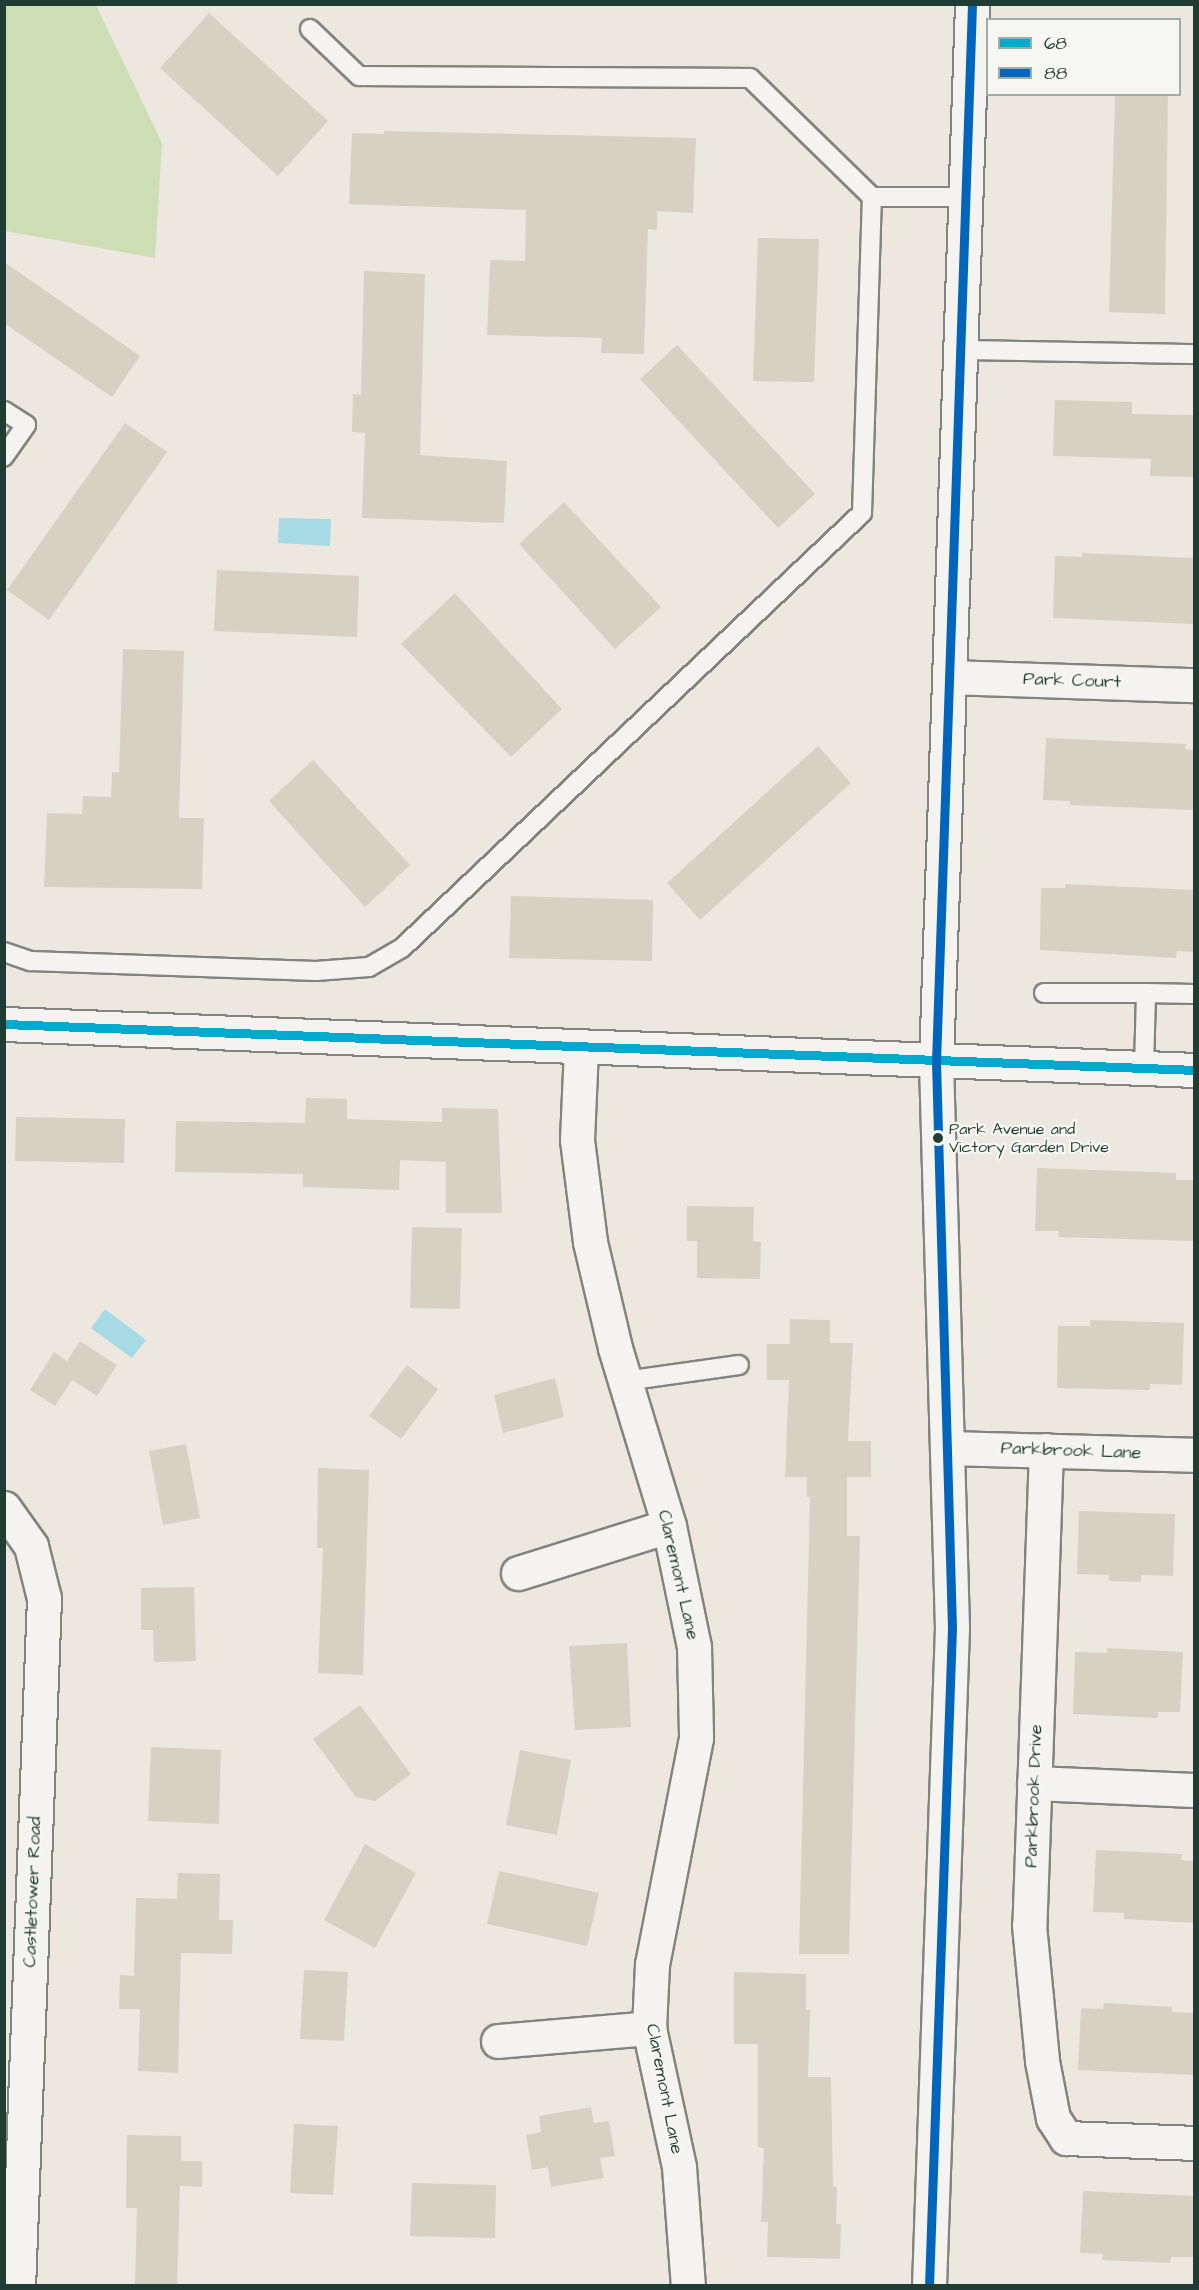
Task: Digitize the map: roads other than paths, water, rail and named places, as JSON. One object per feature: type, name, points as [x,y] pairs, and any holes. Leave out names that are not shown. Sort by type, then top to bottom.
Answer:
[{"type":"street","points":[[929,2286],[952,1628],[936,1062],[972,4]]},
{"type":"street","name":"Park Court","points":[[950,677],[1194,685]]},
{"type":"street","points":[[4,1024],[936,1062],[1194,1070]]},
{"type":"street","name":"Claremont Lane","points":[[580,1048],[577,1140],[590,1242],[625,1381],[669,1527],[694,1647],[696,1738],[652,1964],[649,2028],[679,2167],[688,2286]]},
{"type":"street","name":"Parkbrook Lane","points":[[947,1448],[1194,1455]]},
{"type":"street","name":"Parkbrook Drive","points":[[1046,1450],[1029,1925],[1041,2061],[1053,2118],[1066,2138],[1194,2143]]},
{"type":"street","name":"Castletower Road","points":[[4,1509],[32,1546],[44,1598],[18,2286]]},
{"type":"street","points":[[518,1573],[669,1527]]},
{"type":"street","points":[[1034,1783],[1194,1790]]},
{"type":"street","points":[[498,2041],[649,2028]]},
{"type":"lane","points":[[310,29],[359,76],[750,78],[872,197],[966,197]]},
{"type":"lane","points":[[4,952],[30,961],[316,971],[369,967],[402,948],[862,513],[872,197]]},
{"type":"lane","points":[[961,350],[1194,354]]},
{"type":"lane","points":[[4,411],[26,425],[4,458]]},
{"type":"lane","points":[[1044,993],[1194,994]]},
{"type":"lane","points":[[1144,1069],[1146,993]]},
{"type":"lane","points":[[625,1381],[739,1365]]},
{"type":"water","points":[[279,518],[331,519],[330,546],[278,543]]},
{"type":"water","points":[[105,1309],[146,1340],[132,1358],[91,1328]]},
{"type":"place","name":"Park Avenue and Victory Garden Drive","points":[[938,1138]]}]
